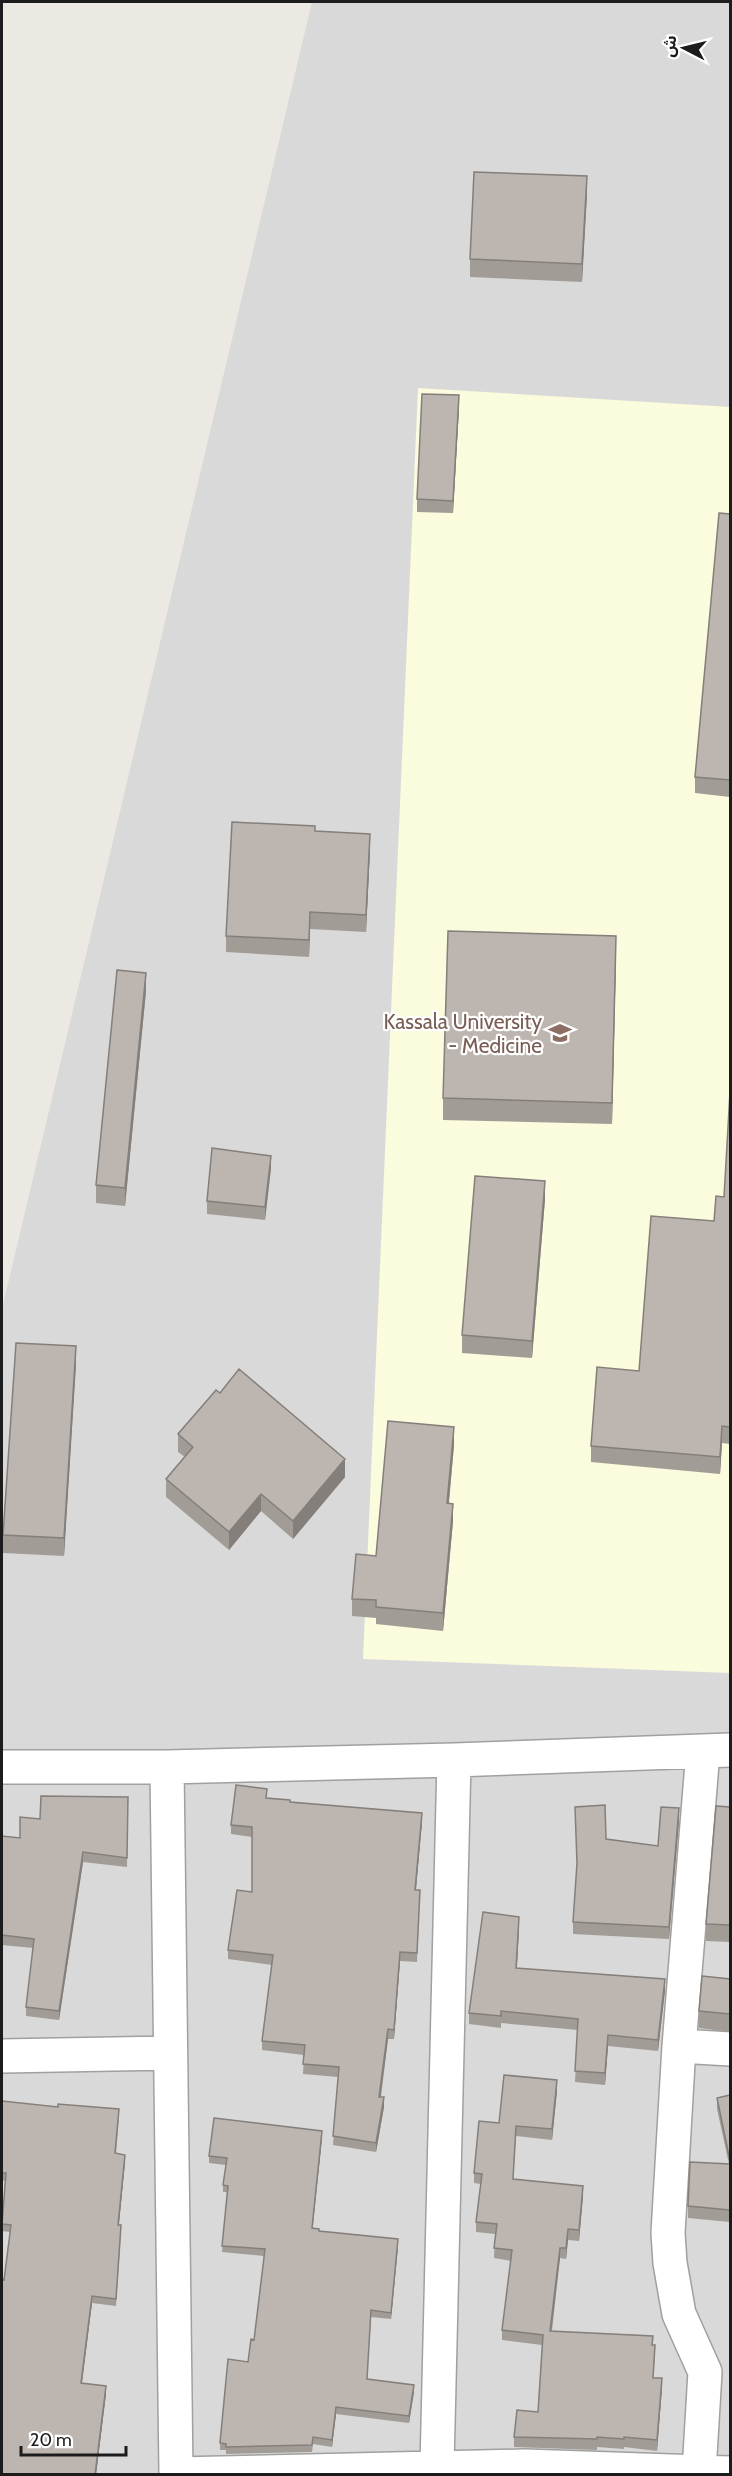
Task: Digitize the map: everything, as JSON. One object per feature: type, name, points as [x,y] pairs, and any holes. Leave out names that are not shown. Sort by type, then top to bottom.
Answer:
[{"type":"street","points":[[2,1767],[167,1767],[454,1760],[717,1750],[679,2046],[669,2243],[679,2314],[705,2372],[715,2472],[525,2470],[437,2466],[176,2474],[167,1767]]},
{"type":"street","points":[[437,2466],[454,1760]]},
{"type":"street","points":[[679,2046],[730,2049]]},
{"type":"street","points":[[2,2056],[169,2053]]},
{"type":"shaded area","points":[[312,2],[730,2],[730,2474],[2,2474],[2,1309]]},
{"type":"shaded area","name":"Kassala University - Medicine","points":[[418,388],[730,407],[730,1673],[363,1659]]},
{"type":"building","points":[[474,172],[587,176],[582,264],[470,259]]},
{"type":"building","points":[[422,394],[459,395],[453,501],[417,499]]},
{"type":"building","points":[[719,513],[730,514],[730,780],[695,777]]},
{"type":"building","points":[[232,822],[315,826],[315,831],[370,834],[366,915],[310,912],[309,940],[226,936]]},
{"type":"building","points":[[448,931],[616,936],[612,1103],[443,1098]]},
{"type":"building","points":[[117,970],[146,973],[125,1188],[96,1185]]},
{"type":"building","points":[[730,1092],[730,1427],[722,1426],[720,1457],[591,1446],[597,1367],[639,1371],[651,1216],[714,1221],[716,1196],[724,1197]]},
{"type":"building","points":[[212,1148],[271,1156],[265,1207],[207,1201]]},
{"type":"building","points":[[475,1176],[545,1181],[532,1341],[462,1335]]},
{"type":"building","points":[[16,1343],[76,1346],[64,1538],[3,1535]]},
{"type":"building","points":[[239,1369],[345,1459],[293,1521],[261,1494],[229,1532],[166,1479],[193,1447],[178,1434],[216,1390],[220,1393]]},
{"type":"building","points":[[388,1421],[454,1427],[447,1503],[453,1504],[443,1613],[376,1607],[376,1600],[352,1599],[356,1554],[376,1556]]},
{"type":"building","points":[[236,1785],[267,1789],[266,1798],[290,1800],[290,1802],[422,1813],[415,1890],[420,1890],[417,1953],[400,1952],[394,2030],[388,2029],[379,2097],[384,2097],[376,2143],[333,2136],[339,2067],[303,2064],[305,2045],[262,2041],[273,1955],[228,1950],[237,1890],[252,1892],[252,1827],[231,1825]]},
{"type":"building","points":[[41,1796],[128,1797],[127,1858],[83,1852],[59,2011],[26,2007],[34,1939],[2,1935],[2,1836],[20,1838],[20,1817],[40,1819]]},
{"type":"building","points":[[605,1805],[606,1839],[658,1846],[661,1807],[679,1808],[669,1927],[573,1922],[577,1863],[575,1807]]},
{"type":"building","points":[[716,1806],[730,1807],[730,1925],[706,1924]]},
{"type":"building","points":[[483,1912],[519,1917],[516,1968],[665,1979],[658,2040],[608,2035],[605,2073],[575,2071],[578,2019],[501,2011],[501,2016],[469,2013]]},
{"type":"building","points":[[702,1976],[730,1979],[730,2014],[699,2011]]},
{"type":"building","points":[[504,2075],[557,2080],[552,2129],[516,2126],[513,2179],[583,2186],[579,2230],[568,2229],[566,2248],[560,2248],[550,2331],[653,2336],[652,2345],[655,2345],[653,2378],[662,2378],[657,2440],[624,2437],[624,2439],[597,2437],[597,2439],[514,2437],[517,2410],[538,2412],[543,2335],[502,2330],[512,2250],[494,2248],[497,2224],[476,2222],[482,2174],[474,2173],[479,2121],[499,2123]]},
{"type":"building","points":[[730,2095],[730,2161],[717,2098]]},
{"type":"building","points":[[2,2101],[58,2107],[58,2104],[119,2109],[115,2153],[125,2155],[118,2225],[121,2225],[116,2299],[92,2296],[81,2383],[106,2386],[95,2475],[2,2475],[2,2279],[4,2280],[11,2225],[2,2224],[6,2173],[2,2173]]},
{"type":"building","points":[[214,2118],[322,2131],[312,2228],[319,2229],[319,2231],[398,2239],[391,2313],[371,2310],[367,2379],[414,2385],[409,2416],[336,2407],[332,2440],[313,2437],[312,2445],[226,2447],[226,2444],[220,2443],[228,2359],[248,2362],[251,2339],[254,2340],[265,2249],[222,2246],[228,2186],[223,2185],[227,2158],[209,2156]]},
{"type":"building","points":[[690,2162],[730,2164],[730,2210],[688,2206]]},
{"type":"place","name":"Kassala University - Medicine","points":[[560,1033]]}]
